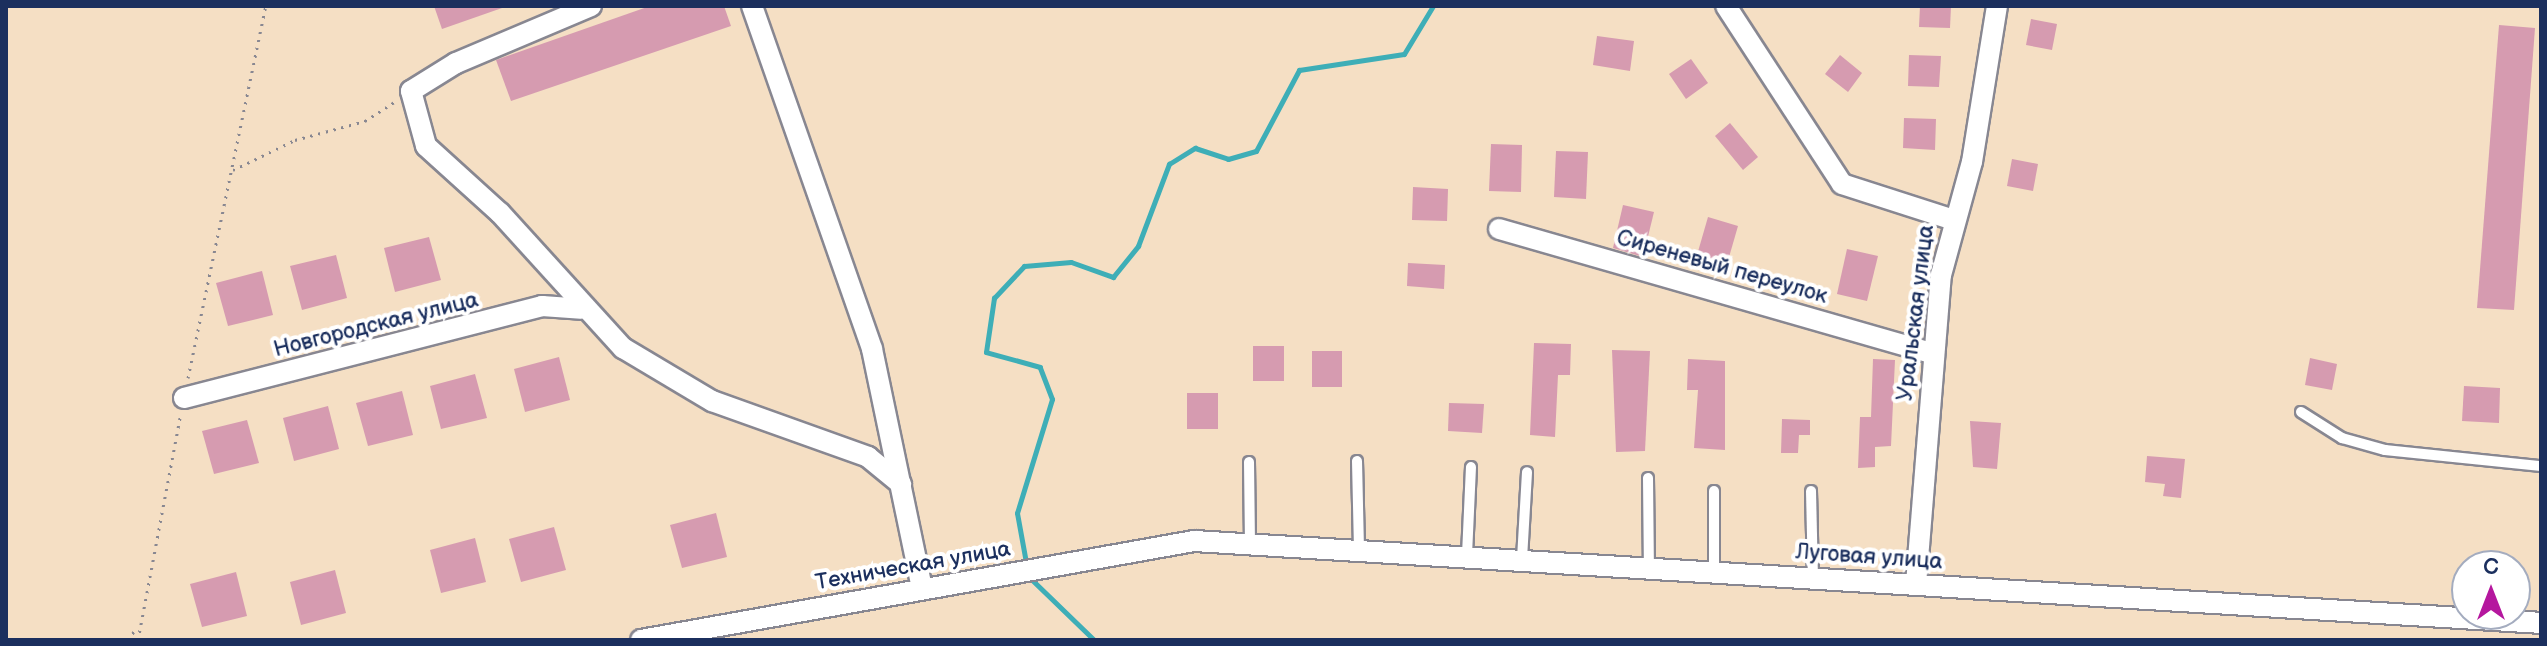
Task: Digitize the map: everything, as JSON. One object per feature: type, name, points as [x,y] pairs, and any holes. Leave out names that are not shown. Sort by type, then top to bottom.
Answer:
[{"type":"street","points":[[591,6],[456,63],[411,91],[426,146],[533,248],[581,309],[668,377],[756,420],[855,451],[901,484]]},
{"type":"street","points":[[752,6],[872,349],[922,588]]},
{"type":"street","points":[[1726,6],[1842,184],[1951,219]]},
{"type":"street","name":"Уральская улица","points":[[1916,584],[1932,353],[1951,219],[1972,162],[1997,6]]},
{"type":"street","name":"Сиреневый переулок","points":[[1499,229],[1932,353]]},
{"type":"street","name":"Новгородская улица","points":[[184,398],[542,306],[581,309]]},
{"type":"street","name":"Луговая улица","points":[[1194,541],[1467,555],[2541,623]]},
{"type":"street","name":"Техническая улица","points":[[641,640],[1194,541]]},
{"type":"lane","points":[[2301,412],[2342,438],[2385,450],[2541,466]]},
{"type":"lane","points":[[1357,461],[1359,549]]},
{"type":"lane","points":[[1249,462],[1250,543]]},
{"type":"lane","points":[[1467,555],[1471,467]]},
{"type":"lane","points":[[1522,559],[1527,472]]},
{"type":"lane","points":[[1648,478],[1649,567]]},
{"type":"lane","points":[[1714,491],[1714,571]]},
{"type":"lane","points":[[1811,491],[1813,577]]},
{"type":"path","points":[[138,640],[136,628],[266,6]]},
{"type":"path","points":[[232,170],[295,140],[365,121],[411,91]]},
{"type":"path","points":[[128,640],[136,628]]},
{"type":"building","points":[[434,6],[502,6],[502,8],[442,29]]},
{"type":"building","points":[[650,6],[724,6],[731,26],[511,101],[496,60]]},
{"type":"building","points":[[1920,6],[1951,6],[1950,28],[1919,27]]},
{"type":"building","points":[[2031,19],[2057,24],[2052,50],[2026,45]]},
{"type":"building","points":[[2499,25],[2535,28],[2514,310],[2477,308]]},
{"type":"building","points":[[1597,36],[1634,41],[1630,71],[1593,65]]},
{"type":"building","points":[[1840,55],[1862,73],[1848,92],[1825,74]]},
{"type":"building","points":[[1909,55],[1941,56],[1939,87],[1908,86]]},
{"type":"building","points":[[1691,59],[1708,83],[1686,99],[1669,74]]},
{"type":"building","points":[[1904,118],[1936,119],[1935,150],[1903,148]]},
{"type":"building","points":[[1730,123],[1758,157],[1743,170],[1715,136]]},
{"type":"building","points":[[1491,144],[1522,145],[1521,192],[1489,191]]},
{"type":"building","points":[[1556,151],[1588,152],[1586,199],[1554,197]]},
{"type":"building","points":[[2012,159],[2038,164],[2033,191],[2007,186]]},
{"type":"building","points":[[1413,187],[1448,189],[1447,221],[1412,220]]},
{"type":"building","points":[[1623,205],[1654,212],[1643,257],[1613,248]]},
{"type":"building","points":[[1708,217],[1738,226],[1725,271],[1695,262]]},
{"type":"building","points":[[429,237],[441,280],[395,292],[384,248]]},
{"type":"building","points":[[1847,249],[1878,256],[1867,301],[1837,294]]},
{"type":"building","points":[[336,255],[347,298],[302,310],[290,266]]},
{"type":"building","points":[[1408,263],[1445,265],[1444,289],[1407,286]]},
{"type":"building","points":[[262,271],[273,315],[228,326],[216,283]]},
{"type":"building","points":[[1534,343],[1571,344],[1570,375],[1558,375],[1555,437],[1530,435]]},
{"type":"building","points":[[1253,346],[1284,346],[1284,381],[1253,381]]},
{"type":"building","points":[[1612,350],[1650,351],[1645,451],[1616,452]]},
{"type":"building","points":[[1312,351],[1342,351],[1342,387],[1312,387]]},
{"type":"building","points":[[559,357],[570,400],[525,412],[514,369]]},
{"type":"building","points":[[2310,358],[2337,364],[2332,390],[2305,385]]},
{"type":"building","points":[[1688,359],[1725,361],[1725,450],[1694,448],[1698,390],[1687,390]]},
{"type":"building","points":[[1873,359],[1895,360],[1891,446],[1875,447],[1875,467],[1858,468],[1860,417],[1871,417]]},
{"type":"building","points":[[475,374],[487,418],[441,429],[430,386]]},
{"type":"building","points":[[2464,386],[2500,388],[2499,423],[2462,421]]},
{"type":"building","points":[[402,391],[413,435],[368,446],[356,403]]},
{"type":"building","points":[[1187,393],[1218,393],[1218,429],[1187,429]]},
{"type":"building","points":[[1449,403],[1484,404],[1482,433],[1448,431]]},
{"type":"building","points":[[328,406],[339,449],[294,461],[283,418]]},
{"type":"building","points":[[1782,419],[1810,420],[1810,435],[1799,435],[1798,453],[1781,453]]},
{"type":"building","points":[[247,420],[259,463],[214,474],[202,431]]},
{"type":"building","points":[[1970,421],[2001,423],[1997,469],[1973,467]]},
{"type":"building","points":[[2147,456],[2185,459],[2181,498],[2163,496],[2165,484],[2145,482]]},
{"type":"building","points":[[716,513],[727,557],[682,568],[670,525]]},
{"type":"building","points":[[554,527],[566,570],[521,582],[509,539]]},
{"type":"building","points":[[475,538],[486,582],[441,593],[430,550]]},
{"type":"building","points":[[335,570],[346,613],[301,625],[290,582]]},
{"type":"building","points":[[236,572],[247,616],[202,627],[190,584]]},
{"type":"waterway","points":[[1027,568],[1017,513],[1052,399],[1040,367],[986,352],[994,298],[1024,266],[1071,262],[1113,277],[1138,246],[1169,164],[1195,148],[1228,159],[1256,151],[1299,70],[1404,54],[1433,6]]},
{"type":"waterway","points":[[1029,577],[1094,640]]}]
